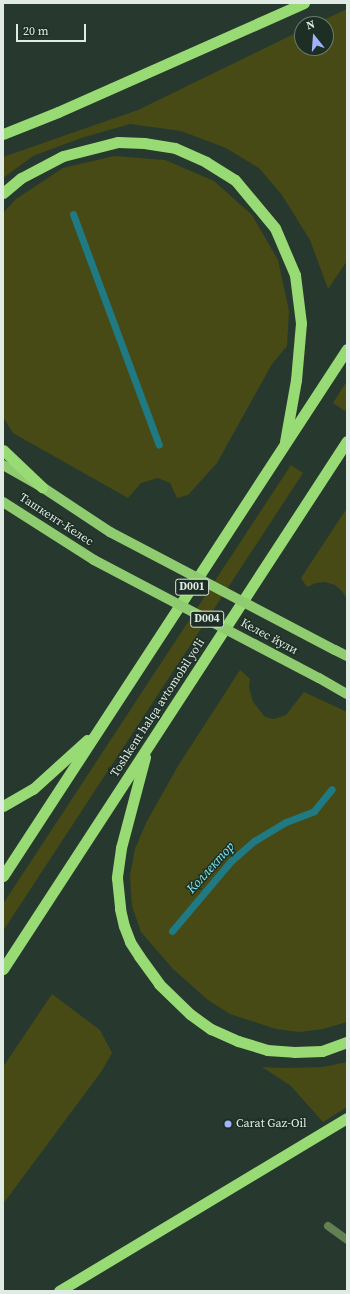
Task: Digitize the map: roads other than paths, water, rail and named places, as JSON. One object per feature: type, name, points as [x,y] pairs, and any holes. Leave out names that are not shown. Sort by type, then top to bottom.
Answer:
[{"type":"highway","points":[[3,134],[64,109],[304,3]]},
{"type":"highway","points":[[3,193],[21,178],[63,156],[118,142],[144,143],[175,148],[206,162],[234,180],[275,228],[295,275],[301,323],[296,380],[284,446]]},
{"type":"highway","name":"D001","points":[[3,876],[347,350]]},
{"type":"highway","name":"Toshkent halqa avtomobil yo'li","points":[[3,969],[347,441]]},
{"type":"highway","points":[[3,450],[42,487]]},
{"type":"highway","points":[[328,470],[347,450]]},
{"type":"highway","points":[[3,806],[33,789],[101,727]]},
{"type":"highway","points":[[148,747],[121,848],[118,878],[120,909],[124,926],[130,942],[139,956],[159,984],[190,1014],[211,1029],[238,1041],[267,1050],[294,1052],[322,1051],[347,1042]]},
{"type":"highway","points":[[59,1291],[347,1118]]},
{"type":"main road","name":"D004","points":[[3,465],[42,487]]},
{"type":"main road","name":"Ташкент-Келес","points":[[42,487],[110,532]]},
{"type":"main road","name":"Ташкент-Келес","points":[[3,502],[94,560]]},
{"type":"main road","name":"Келес йули","points":[[110,532],[347,656]]},
{"type":"main road","name":"Келес йули","points":[[94,560],[347,694]]},
{"type":"street","points":[[328,1226],[347,1240]]},
{"type":"waterway","points":[[73,214],[159,445]]},
{"type":"waterway","name":"Коллектор","points":[[172,931],[231,861],[254,841],[286,822],[314,811],[332,789]]},
{"type":"place","name":"Carat Gaz-Oil","points":[[228,1124]]}]
